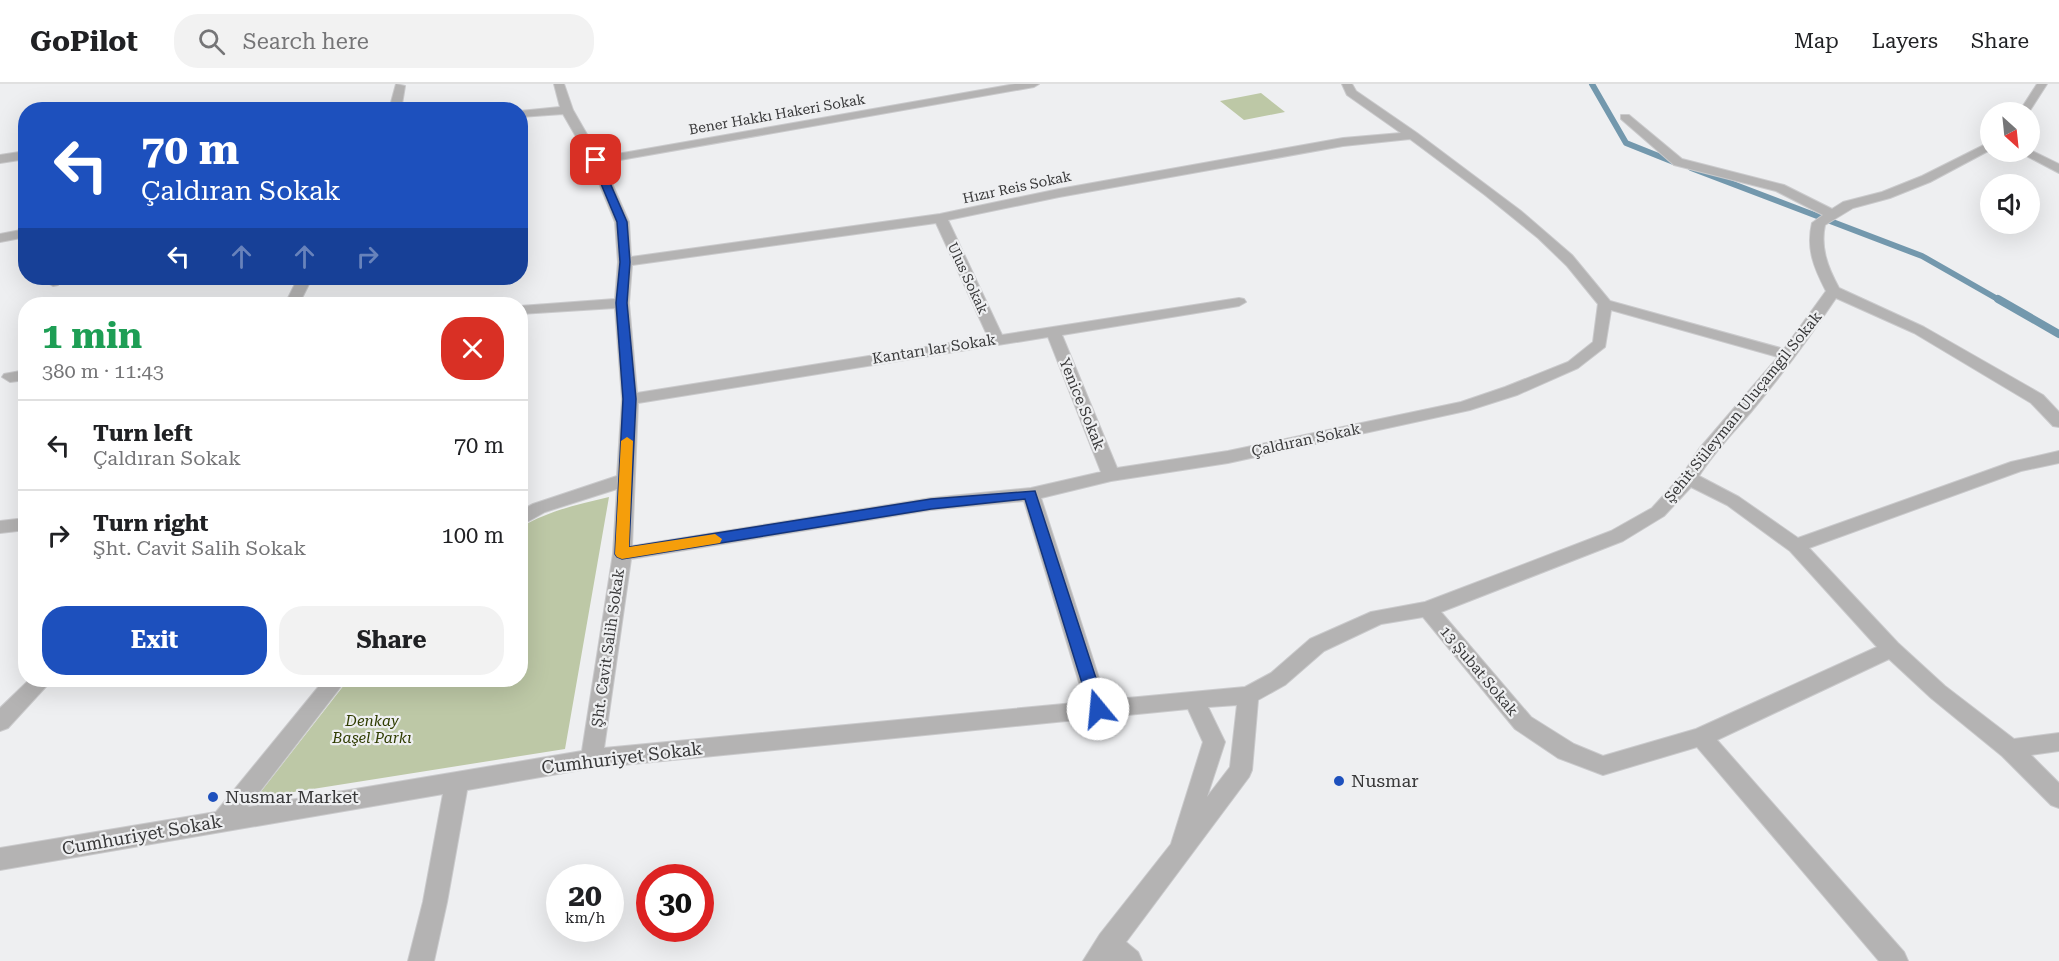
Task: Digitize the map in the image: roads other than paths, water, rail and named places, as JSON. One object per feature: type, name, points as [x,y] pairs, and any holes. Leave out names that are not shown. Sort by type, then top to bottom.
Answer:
[{"type":"street","name":"Şht. Cavit Salih Sokak","points":[[559,84],[567,110],[596,160],[622,222],[625,262],[622,303],[630,399],[622,554],[592,759]]},
{"type":"street","name":"Bener Hakkı Hakeri Sokak","points":[[596,160],[1035,84]]},
{"type":"street","points":[[1347,84],[1350,93],[1413,135],[1532,227],[1569,260],[1605,304],[1787,354]]},
{"type":"street","points":[[2031,102],[2043,84]]},
{"type":"street","points":[[396,102],[400,86]]},
{"type":"street","points":[[528,113],[567,110]]},
{"type":"street","points":[[1625,117],[1678,162],[1780,188],[1833,215]]},
{"type":"street","name":"Hızır Reis Sokak","points":[[625,262],[940,218],[1059,193],[1343,142],[1413,135]]},
{"type":"street","points":[[1980,150],[1926,179],[1886,195],[1848,205],[1819,223],[1815,237],[1818,264],[1833,291],[1919,330],[2037,399],[2059,422]]},
{"type":"street","points":[[0,159],[18,156]]},
{"type":"street","points":[[2040,160],[2059,169]]},
{"type":"street","name":"Ulus Sokak","points":[[940,218],[996,339]]},
{"type":"street","points":[[0,238],[18,235]]},
{"type":"street","name":"Şehit Süleyman Uluçamgil Sokak","points":[[1248,694],[1278,679],[1317,645],[1378,617],[1427,609],[1617,536],[1658,512],[1689,478],[1705,453],[1746,407],[1809,328],[1833,291]]},
{"type":"street","name":"Kantarı lar Sokak","points":[[630,399],[1239,302]]},
{"type":"street","points":[[528,309],[622,303]]},
{"type":"street","name":"Çaldıran Sokak","points":[[622,554],[931,504],[1030,494],[1111,475],[1228,457],[1464,406],[1511,391],[1573,365],[1600,344],[1605,304]]},
{"type":"street","name":"Yenice Sokak","points":[[1053,332],[1111,475]]},
{"type":"street","points":[[1796,546],[2017,466],[2059,457]]},
{"type":"street","points":[[1689,478],[1733,501],[1796,546],[1891,649],[1938,692],[2010,749],[2059,798]]},
{"type":"street","points":[[528,515],[539,508],[625,480]]},
{"type":"street","points":[[1030,494],[1098,709]]},
{"type":"street","points":[[0,527],[18,525]]},
{"type":"street","name":"13 Şubat Sokak","points":[[1427,609],[1522,723],[1566,751],[1603,766],[1701,737],[1891,649]]},
{"type":"street","points":[[0,722],[35,687]]},
{"type":"street","points":[[223,821],[330,687]]},
{"type":"street","points":[[1129,961],[1103,952],[1241,770],[1248,694]]},
{"type":"street","name":"Cumhuriyet Sokak","points":[[0,859],[592,759],[1248,694]]},
{"type":"street","points":[[1175,857],[1214,742],[1194,700]]},
{"type":"street","points":[[1701,737],[1895,961]]},
{"type":"street","points":[[2010,749],[2059,742]]},
{"type":"street","points":[[421,961],[458,782]]},
{"type":"waterway","points":[[1592,84],[1626,143],[1676,163]]},
{"type":"waterway","points":[[1691,168],[1922,256],[2001,301]]},
{"type":"waterway","points":[[1998,299],[2059,334]]},
{"type":"place","name":"Nusmar","points":[[1339,781]]},
{"type":"place","name":"Nusmar Market","points":[[213,797]]},
{"type":"park label","name":"Denkay Başel Parkı","points":[[372,730]]}]
